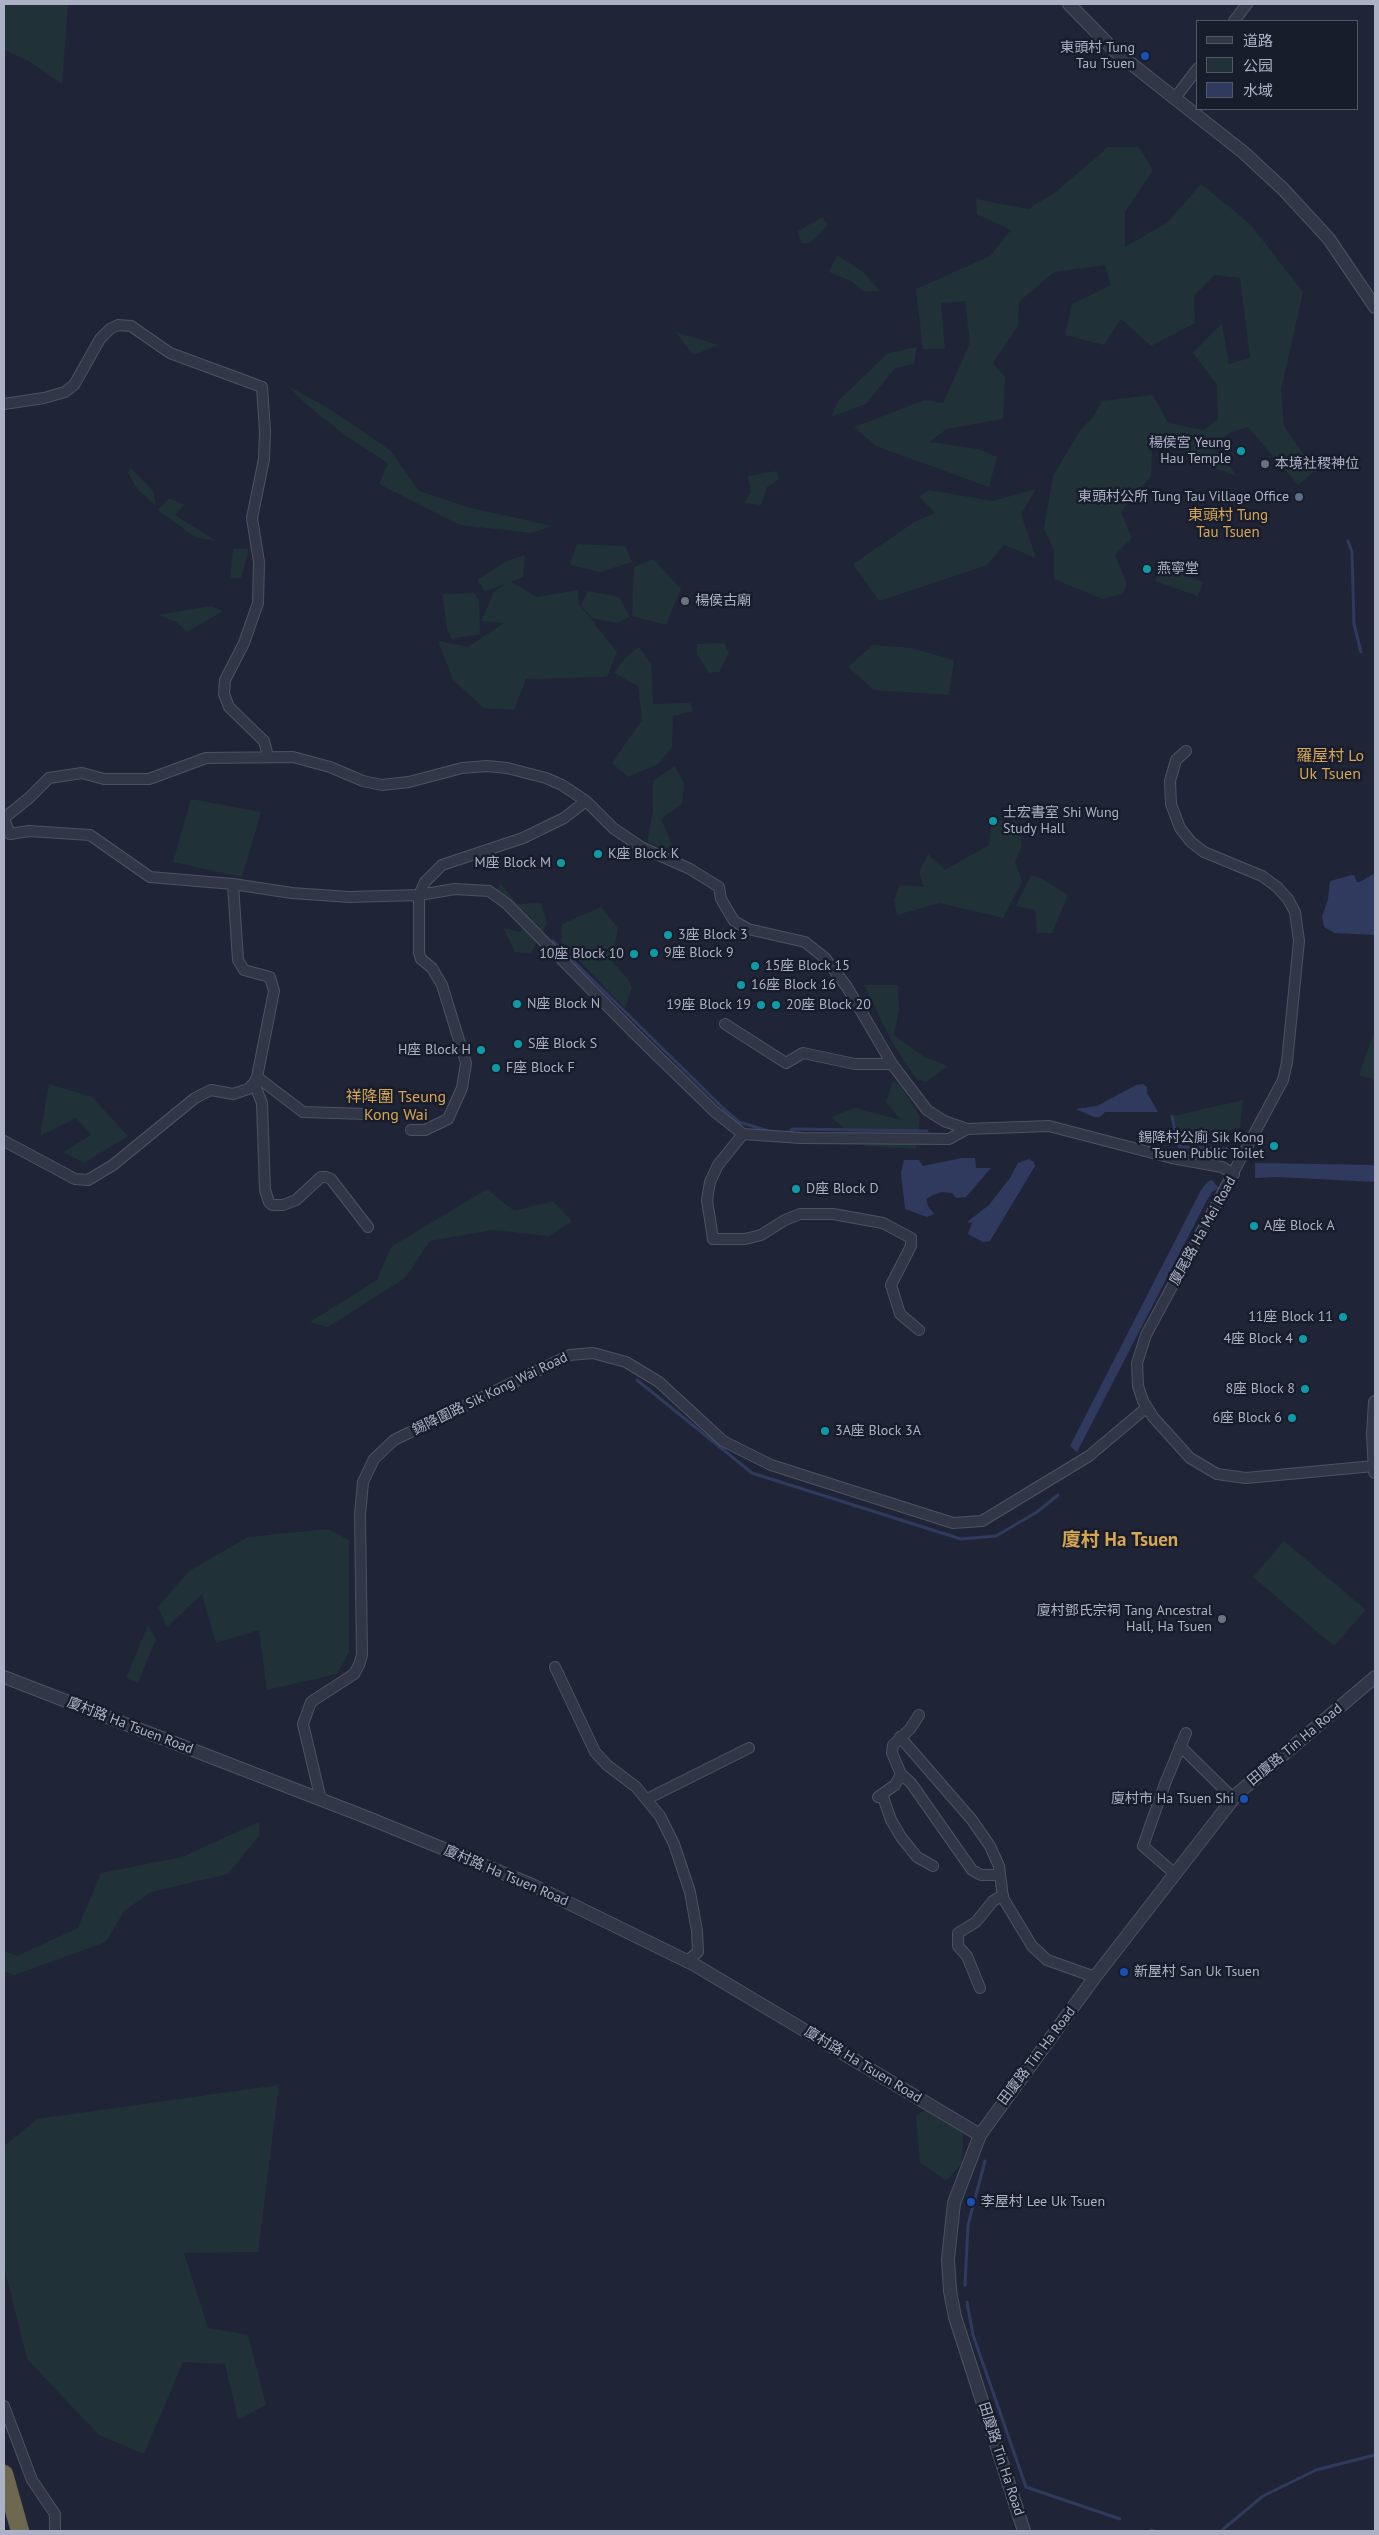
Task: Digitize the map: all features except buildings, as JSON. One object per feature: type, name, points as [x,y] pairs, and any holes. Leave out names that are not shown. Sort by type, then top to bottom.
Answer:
[{"type":"highway","points":[[4,2474],[20,2531]]},
{"type":"street","points":[[1069,4],[1115,51],[1248,158],[1301,207],[1343,258],[1375,307]]},
{"type":"street","points":[[1235,20],[1247,4]]},
{"type":"street","points":[[1174,98],[1196,70]]},
{"type":"street","points":[[4,404],[44,398],[65,392],[74,385],[100,339],[118,325],[131,326],[170,353],[262,387],[265,431],[264,459],[252,518],[259,562],[258,603],[244,643],[225,680],[224,694],[229,707],[264,741],[268,756]]},
{"type":"street","name":"廈尾路 Ha Mei Road","points":[[1186,751],[1176,760],[1169,789],[1173,812],[1184,835],[1204,852],[1262,876],[1277,887],[1292,906],[1299,927],[1300,941],[1285,1071],[1275,1098],[1141,1348],[1137,1363],[1137,1378],[1146,1408],[1190,1458],[1209,1471],[1223,1476],[1246,1478],[1375,1469]]},
{"type":"street","points":[[967,1129],[949,1139],[801,1138],[743,1134],[715,1112],[489,891],[471,889],[419,895],[321,895],[233,884],[150,877],[90,835],[29,831],[10,834],[4,819],[49,778],[82,773],[104,779],[149,779],[206,758],[293,757],[330,766],[362,781],[382,785],[409,782],[462,768],[507,768],[562,785],[586,801],[613,828],[641,847],[690,869],[719,887],[721,899],[734,921],[748,929],[805,942],[825,958],[847,986],[892,1064],[927,1110],[944,1121],[967,1129],[1049,1126],[1172,1158],[1222,1167],[1234,1174]]},
{"type":"street","points":[[411,1130],[425,1130],[448,1119],[462,1088],[466,1062],[442,986],[432,968],[421,959],[419,953],[419,895],[425,882],[442,865],[523,838],[564,818],[586,801]]},
{"type":"street","points":[[4,1141],[75,1179],[88,1180],[113,1164],[195,1098],[210,1090],[233,1094],[248,1089],[255,1080],[274,991],[270,977],[244,970],[238,960],[233,884]]},
{"type":"street","points":[[725,1024],[786,1062],[803,1053],[855,1064],[892,1064]]},
{"type":"street","points":[[255,1080],[303,1112],[368,1114]]},
{"type":"street","points":[[255,1080],[262,1104],[265,1190],[269,1202],[272,1205],[283,1205],[296,1200],[321,1177],[326,1177],[331,1179],[368,1227]]},
{"type":"street","points":[[743,1134],[718,1165],[710,1182],[707,1200],[713,1239],[745,1240],[800,1214],[833,1214],[883,1223],[911,1238],[911,1246],[891,1285],[900,1314],[919,1330]]},
{"type":"street","name":"錫降圍路 Sik Kong Wai Road","points":[[321,1800],[303,1724],[311,1702],[354,1674],[362,1655],[360,1515],[363,1482],[374,1459],[394,1440],[570,1355],[593,1352],[626,1362],[659,1382],[723,1441],[771,1465],[953,1523],[982,1521],[1089,1456],[1146,1408]]},
{"type":"street","points":[[1375,1402],[1373,1434],[1375,1469]]},
{"type":"street","points":[[555,1667],[595,1752],[607,1765],[636,1787],[647,1799],[660,1816],[674,1844],[690,1892],[697,1931],[698,1952],[687,1961]]},
{"type":"street","name":"廈村路 Ha Tsuen Road","points":[[4,1677],[321,1800],[532,1885],[687,1961],[980,2135]]},
{"type":"street","name":"田廈路 Tin Ha Road","points":[[1024,2531],[955,2317],[950,2294],[948,2259],[954,2203],[980,2135],[1095,1977],[1234,1799],[1270,1765],[1375,1677]]},
{"type":"street","points":[[919,1715],[910,1729],[893,1745],[892,1753],[901,1774],[911,1783],[972,1870],[981,1875],[1000,1875]]},
{"type":"street","points":[[1175,1874],[1143,1846],[1186,1733]]},
{"type":"street","points":[[900,1737],[972,1820],[990,1846],[999,1866],[1003,1895],[1032,1946],[1047,1960],[1095,1977]]},
{"type":"street","points":[[1180,1746],[1234,1799]]},
{"type":"street","points":[[647,1799],[749,1748]]},
{"type":"street","points":[[901,1774],[895,1785],[880,1795],[891,1820],[902,1837],[917,1857],[933,1866]]},
{"type":"street","points":[[980,1988],[967,1956],[958,1946],[958,1933],[976,1922],[993,1901],[1003,1895]]},
{"type":"street","points":[[4,2406],[32,2480],[55,2514],[55,2531]]},
{"type":"green space","points":[[4,4],[68,4],[62,84],[29,61],[4,50]]},
{"type":"green space","points":[[1108,147],[1139,147],[1153,170],[1125,212],[1125,247],[1168,222],[1201,184],[1250,224],[1303,292],[1281,390],[1284,426],[1315,471],[1298,485],[1248,427],[1232,432],[1211,444],[1237,476],[1191,460],[1183,446],[1152,450],[1151,476],[1121,512],[1132,538],[1115,555],[1127,584],[1122,594],[1103,599],[1054,579],[1054,550],[1044,529],[1053,476],[1081,429],[1093,417],[1102,401],[1153,395],[1168,423],[1204,430],[1218,419],[1217,385],[1193,353],[1222,323],[1229,364],[1250,358],[1240,278],[1215,275],[1194,296],[1195,323],[1151,346],[1121,319],[1104,345],[1065,335],[1072,304],[1111,285],[1105,265],[1054,272],[1019,302],[1018,326],[993,363],[1005,377],[1003,419],[946,429],[930,442],[978,449],[997,457],[989,487],[876,446],[854,427],[925,400],[943,403],[970,343],[965,301],[941,303],[945,349],[923,349],[916,289],[990,256],[1011,230],[977,214],[976,199],[1028,209],[1056,192]]},
{"type":"green space","points":[[822,217],[828,225],[810,243],[801,243],[798,231]]},
{"type":"green space","points":[[837,255],[863,272],[880,291],[862,291],[853,282],[829,272]]},
{"type":"green space","points":[[676,332],[718,345],[692,354]]},
{"type":"green space","points":[[917,347],[914,364],[895,368],[866,404],[831,417],[838,401],[888,353]]},
{"type":"green space","points":[[288,386],[328,408],[390,450],[419,491],[467,507],[552,526],[531,533],[460,525],[379,484],[388,463],[346,436],[306,404]]},
{"type":"green space","points":[[131,468],[154,492],[155,505],[138,490],[128,473]]},
{"type":"green space","points":[[777,471],[779,479],[767,487],[761,505],[744,503],[751,492],[748,476]]},
{"type":"green space","points":[[1036,489],[1021,514],[1036,558],[1004,545],[987,565],[879,601],[853,564],[916,521],[935,513],[919,497],[929,490],[993,501]]},
{"type":"green space","points":[[169,498],[184,505],[175,515],[216,541],[195,537],[158,510]]},
{"type":"green space","points":[[577,544],[625,546],[632,562],[600,572],[570,565]]},
{"type":"green space","points":[[233,549],[249,549],[241,578],[230,579]]},
{"type":"green space","points":[[525,555],[523,577],[511,582],[537,597],[578,590],[579,604],[617,652],[607,677],[526,679],[514,710],[484,708],[453,680],[438,641],[468,647],[504,623],[481,621],[494,592],[505,584],[485,591],[477,580],[505,562]]},
{"type":"green space","points":[[653,559],[681,589],[666,625],[632,616],[634,567]]},
{"type":"green space","points":[[1160,567],[1203,582],[1198,596],[1155,581]]},
{"type":"green space","points":[[588,591],[619,597],[630,617],[617,623],[592,618],[581,605]]},
{"type":"green space","points":[[474,593],[479,600],[480,634],[452,639],[447,630],[442,594]]},
{"type":"green space","points":[[211,606],[223,611],[187,632],[176,622],[158,615]]},
{"type":"green space","points":[[724,643],[729,653],[719,672],[709,673],[697,654],[697,644]]},
{"type":"green space","points":[[873,645],[911,648],[954,660],[949,695],[874,690],[848,667]]},
{"type":"green space","points":[[639,647],[651,664],[653,704],[690,703],[693,711],[673,716],[672,747],[658,764],[628,777],[612,763],[642,720],[638,686],[614,673],[626,657]]},
{"type":"green space","points":[[675,766],[684,784],[682,804],[661,819],[676,853],[647,842],[653,811],[653,781]]},
{"type":"green space","points":[[191,799],[261,812],[242,877],[173,862]]},
{"type":"green space","points":[[992,820],[1018,822],[1022,847],[1015,861],[1022,882],[1003,918],[940,903],[897,915],[894,900],[900,885],[924,887],[919,872],[928,854],[945,870],[989,845]]},
{"type":"green space","points":[[1031,875],[1041,878],[1068,895],[1052,933],[1037,933],[1035,910],[1016,906]]},
{"type":"green space","points":[[501,884],[517,904],[541,903],[547,924],[531,953],[515,952],[503,928],[521,932],[526,916],[497,889]]},
{"type":"green space","points":[[601,907],[618,928],[612,961],[628,979],[632,988],[625,1008],[561,942],[562,924]]},
{"type":"green space","points":[[864,985],[898,985],[899,1010],[894,1035],[924,1057],[948,1066],[926,1082],[916,1079],[892,1042]]},
{"type":"green space","points":[[1375,1029],[1375,1080],[1359,1075]]},
{"type":"green space","points":[[893,1081],[901,1086],[920,1117],[916,1149],[865,1146],[831,1117],[855,1108],[901,1120],[886,1102]]},
{"type":"green space","points":[[49,1084],[92,1097],[128,1136],[84,1163],[63,1152],[91,1135],[76,1118],[40,1136]]},
{"type":"green space","points":[[1243,1100],[1240,1128],[1181,1142],[1173,1116]]},
{"type":"green space","points":[[487,1189],[514,1211],[553,1201],[572,1221],[549,1236],[493,1230],[430,1241],[405,1278],[328,1327],[310,1322],[377,1280],[391,1247]]},
{"type":"green space","points":[[328,1529],[349,1540],[349,1652],[337,1674],[267,1690],[259,1630],[216,1643],[202,1594],[167,1627],[158,1607],[189,1571],[248,1537]]},
{"type":"green space","points":[[1284,1541],[1366,1610],[1334,1646],[1253,1577]]},
{"type":"green space","points":[[148,1625],[156,1639],[138,1683],[126,1678]]},
{"type":"green space","points":[[259,1822],[259,1836],[228,1874],[151,1892],[124,1911],[106,1942],[14,1975],[4,1971],[4,1951],[17,1956],[78,1928],[101,1873],[182,1857]]},
{"type":"green space","points":[[279,2085],[258,2252],[184,2253],[208,2328],[248,2335],[266,2405],[238,2420],[225,2364],[183,2362],[144,2454],[99,2435],[27,2359],[4,2266],[4,2146],[37,2119]]},
{"type":"green space","points":[[926,2110],[963,2133],[962,2163],[946,2181],[920,2162],[916,2115]]},
{"type":"water","points":[[1375,873],[1375,935],[1335,933],[1324,927],[1322,917],[1328,899],[1330,881],[1354,875],[1357,882],[1360,882]]},
{"type":"water","points":[[1143,1084],[1147,1087],[1147,1093],[1158,1112],[1105,1112],[1100,1117],[1094,1117],[1076,1109],[1097,1106],[1136,1085]]},
{"type":"water","points":[[962,1158],[975,1158],[976,1168],[991,1168],[966,1197],[956,1198],[952,1193],[942,1192],[933,1195],[926,1199],[928,1206],[934,1214],[927,1217],[905,1209],[901,1173],[904,1160],[919,1160],[923,1166]]},
{"type":"water","points":[[1029,1159],[1034,1162],[1035,1166],[990,1241],[983,1242],[968,1234],[972,1223],[967,1222],[989,1205],[1010,1178],[1018,1163]]},
{"type":"water","points":[[1255,1163],[1375,1165],[1375,1182],[1277,1177],[1255,1178]]},
{"type":"water","points":[[1212,1180],[1219,1188],[1212,1192],[1206,1202],[1077,1452],[1070,1446],[1201,1190],[1207,1182]]},
{"type":"waterway","points":[[1348,541],[1352,552],[1354,624],[1361,652]]},
{"type":"waterway","points":[[553,941],[739,1122],[775,1133]]},
{"type":"waterway","points":[[1172,1116],[1178,1145],[1181,1147],[1229,1149]]},
{"type":"waterway","points":[[786,1132],[792,1132],[792,1129],[927,1131]]},
{"type":"waterway","points":[[637,1380],[752,1473],[961,1539],[996,1536],[1037,1512],[1058,1495]]},
{"type":"waterway","points":[[965,2285],[968,2225],[985,2161]]},
{"type":"waterway","points":[[967,2302],[973,2335],[1026,2487],[1120,2519]]},
{"type":"waterway","points":[[1221,2531],[1263,2496],[1316,2470],[1375,2455]]},
{"type":"place","name":"東頭村 Tung Tau Tsuen","points":[[1145,56]]},
{"type":"place","name":"楊侯宮 Yeung Hau Temple","points":[[1241,451]]},
{"type":"place","name":"本境社稷神位","points":[[1265,464]]},
{"type":"place","name":"東頭村公所 Tung Tau Village Office","points":[[1299,497]]},
{"type":"place","name":"燕寧堂","points":[[1147,569]]},
{"type":"place","name":"楊侯古廟","points":[[685,601]]},
{"type":"place","name":"士宏書室 Shi Wung Study Hall","points":[[993,821]]},
{"type":"place","name":"K座 Block K","points":[[598,854]]},
{"type":"place","name":"M座 Block M","points":[[561,863]]},
{"type":"place","name":"3座 Block 3","points":[[668,935]]},
{"type":"place","name":"9座 Block 9","points":[[654,953]]},
{"type":"place","name":"10座 Block 10","points":[[634,954]]},
{"type":"place","name":"15座 Block 15","points":[[755,966]]},
{"type":"place","name":"16座 Block 16","points":[[741,985]]},
{"type":"place","name":"N座 Block N","points":[[517,1004]]},
{"type":"place","name":"19座 Block 19","points":[[761,1005]]},
{"type":"place","name":"20座 Block 20","points":[[776,1005]]},
{"type":"place","name":"S座 Block S","points":[[518,1044]]},
{"type":"place","name":"H座 Block H","points":[[481,1050]]},
{"type":"place","name":"F座 Block F","points":[[496,1068]]},
{"type":"place","name":"錫降村公廁 Sik Kong Tsuen Public Toilet","points":[[1274,1146]]},
{"type":"place","name":"D座 Block D","points":[[796,1189]]},
{"type":"place","name":"A座 Block A","points":[[1254,1226]]},
{"type":"place","name":"11座 Block 11","points":[[1343,1317]]},
{"type":"place","name":"4座 Block 4","points":[[1303,1339]]},
{"type":"place","name":"8座 Block 8","points":[[1305,1389]]},
{"type":"place","name":"6座 Block 6","points":[[1292,1418]]},
{"type":"place","name":"3A座 Block 3A","points":[[825,1431]]},
{"type":"place","name":"廈村鄧氏宗祠 Tang Ancestral Hall, Ha Tsuen","points":[[1222,1619]]},
{"type":"place","name":"廈村市 Ha Tsuen Shi","points":[[1244,1799]]},
{"type":"place","name":"新屋村 San Uk Tsuen","points":[[1124,1972]]},
{"type":"place","name":"李屋村 Lee Uk Tsuen","points":[[971,2202]]},
{"type":"district","name":"東頭村 Tung Tau Tsuen","points":[[1228,524]]},
{"type":"district","name":"羅屋村 Lo Uk Tsuen","points":[[1330,765]]},
{"type":"district","name":"祥降圍 Tseung Kong Wai","points":[[396,1106]]},
{"type":"district","name":"廈村 Ha Tsuen","points":[[1120,1541]]}]
